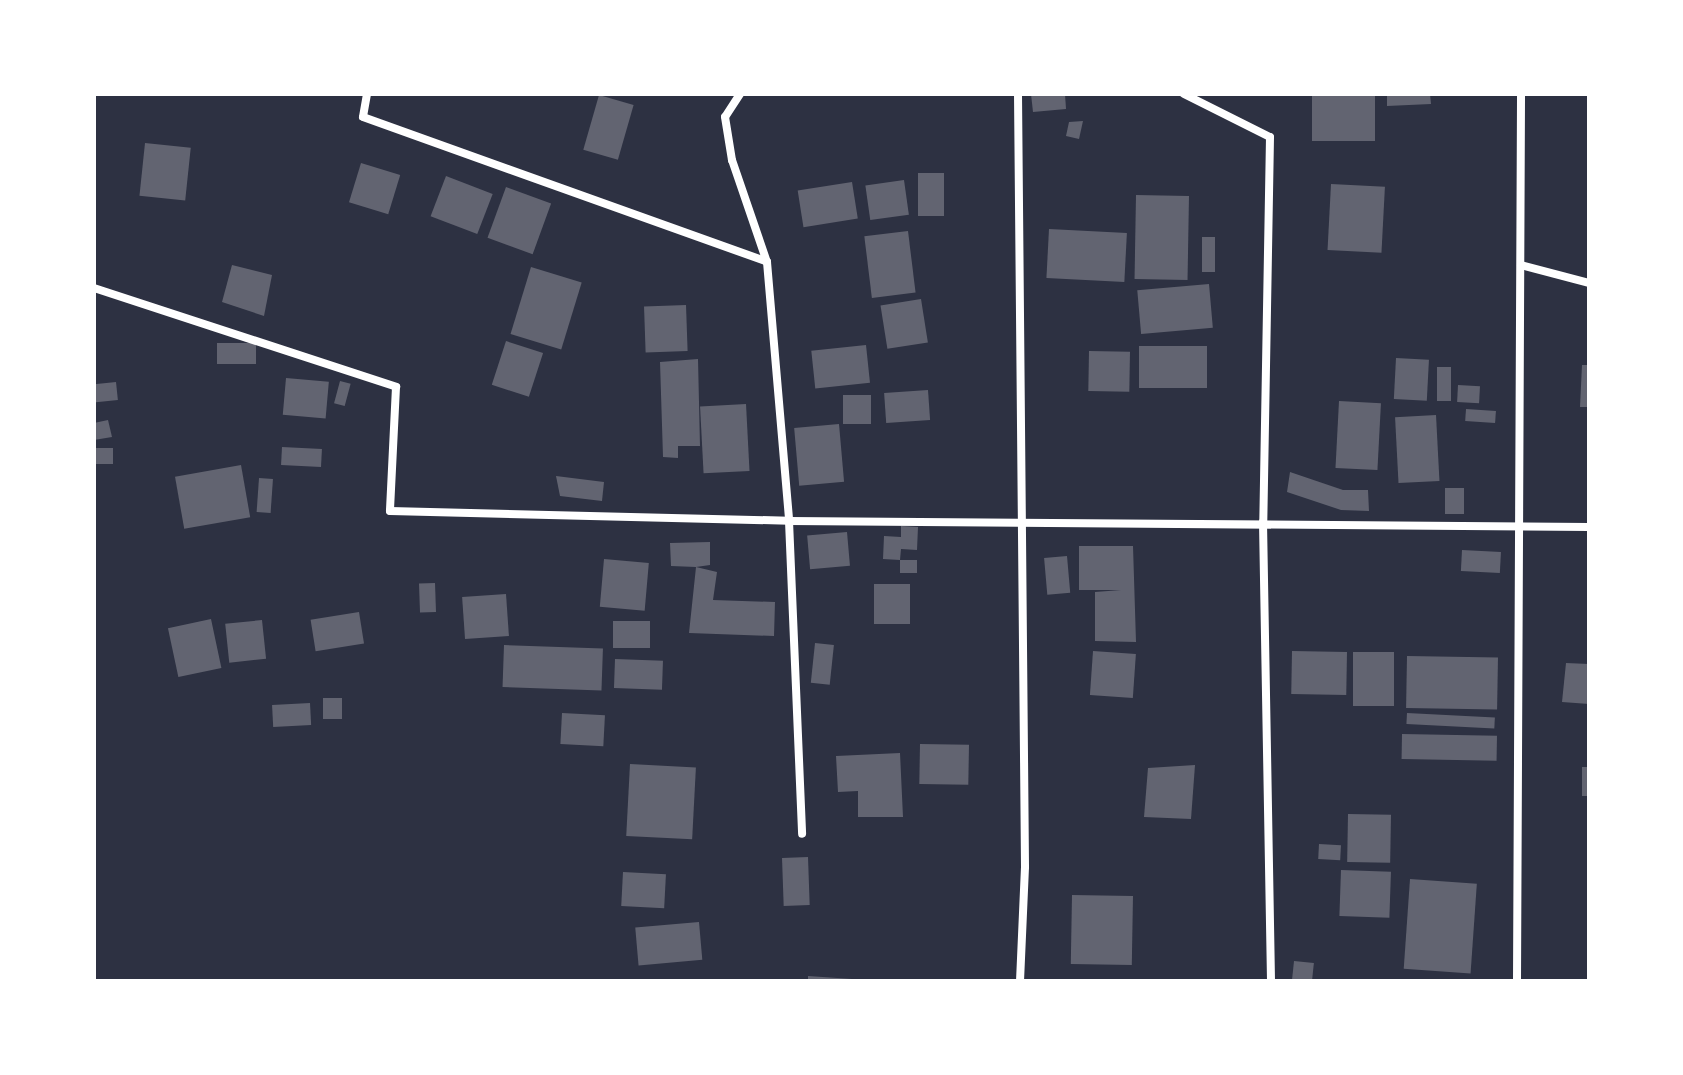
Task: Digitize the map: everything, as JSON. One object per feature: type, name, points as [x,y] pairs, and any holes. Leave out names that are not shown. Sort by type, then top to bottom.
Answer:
[{"type":"street","points":[[367,94],[363,117],[767,262]]},
{"type":"street","points":[[740,94],[725,117],[732,160],[767,262],[789,521],[802,834]]},
{"type":"street","points":[[1018,94],[1019,519],[1025,867],[1020,981]]},
{"type":"street","points":[[1184,94],[1270,137],[1263,522],[1271,981]]},
{"type":"street","points":[[1517,981],[1521,94]]},
{"type":"street","points":[[1521,265],[1589,283]]},
{"type":"street","points":[[94,288],[396,387],[390,511],[789,521],[1019,519],[1589,527]]},
{"type":"building","points":[[1031,94],[1065,94],[1066,109],[1033,112]]},
{"type":"building","points":[[1312,94],[1375,94],[1375,141],[1312,141]]},
{"type":"building","points":[[1387,94],[1430,94],[1431,104],[1387,106]]},
{"type":"building","points":[[599,95],[634,105],[618,160],[583,150]]},
{"type":"building","points":[[1083,121],[1079,139],[1066,136],[1069,122]]},
{"type":"building","points":[[145,143],[191,148],[185,201],[139,196]]},
{"type":"building","points":[[361,163],[400,175],[388,214],[349,202]]},
{"type":"building","points":[[918,173],[944,173],[944,216],[918,216]]},
{"type":"building","points":[[446,176],[493,194],[477,234],[431,216]]},
{"type":"building","points":[[904,180],[909,215],[870,220],[865,185]]},
{"type":"building","points":[[852,182],[858,219],[803,227],[798,191]]},
{"type":"building","points":[[1331,184],[1385,187],[1381,253],[1328,250]]},
{"type":"building","points":[[506,187],[551,203],[533,254],[488,238]]},
{"type":"building","points":[[1136,195],[1189,196],[1188,280],[1135,279]]},
{"type":"building","points":[[1049,229],[1127,233],[1124,282],[1046,278]]},
{"type":"building","points":[[908,231],[916,293],[872,298],[864,236]]},
{"type":"building","points":[[1202,237],[1215,237],[1215,272],[1202,272]]},
{"type":"building","points":[[232,265],[272,275],[264,316],[222,302]]},
{"type":"building","points":[[531,267],[582,282],[561,349],[511,334]]},
{"type":"building","points":[[1209,284],[1213,328],[1141,334],[1137,290]]},
{"type":"building","points":[[921,299],[928,342],[887,349],[881,305]]},
{"type":"building","points":[[686,305],[688,351],[646,352],[644,306]]},
{"type":"building","points":[[506,341],[543,353],[529,397],[492,385]]},
{"type":"building","points":[[217,343],[256,343],[256,364],[217,364]]},
{"type":"building","points":[[866,345],[870,383],[815,389],[811,351]]},
{"type":"building","points":[[1139,346],[1207,346],[1207,388],[1139,388]]},
{"type":"building","points":[[1089,351],[1130,352],[1129,392],[1088,391]]},
{"type":"building","points":[[1396,358],[1429,360],[1427,401],[1394,399]]},
{"type":"building","points":[[698,359],[700,446],[678,446],[678,458],[663,457],[660,362]]},
{"type":"building","points":[[1582,365],[1589,365],[1589,407],[1580,407]]},
{"type":"building","points":[[1437,367],[1451,367],[1451,401],[1437,401]]},
{"type":"building","points":[[286,378],[329,382],[326,419],[283,415]]},
{"type":"building","points":[[340,381],[351,384],[345,406],[334,403]]},
{"type":"building","points":[[116,382],[118,400],[96,402],[94,384]]},
{"type":"building","points":[[1458,385],[1480,386],[1479,403],[1457,402]]},
{"type":"building","points":[[928,390],[930,420],[886,423],[884,393]]},
{"type":"building","points":[[843,395],[871,395],[871,424],[843,424]]},
{"type":"building","points":[[1339,401],[1381,403],[1377,470],[1335,468]]},
{"type":"building","points":[[746,404],[750,471],[704,473],[700,406]]},
{"type":"building","points":[[1466,409],[1496,411],[1495,423],[1465,421]]},
{"type":"building","points":[[1436,415],[1439,481],[1399,483],[1395,417]]},
{"type":"building","points":[[108,420],[112,437],[94,440],[94,423]]},
{"type":"building","points":[[839,424],[844,482],[799,486],[794,428]]},
{"type":"building","points":[[282,447],[322,449],[321,467],[281,465]]},
{"type":"building","points":[[94,448],[113,448],[113,464],[94,464]]},
{"type":"building","points":[[241,465],[250,517],[184,529],[175,477]]},
{"type":"building","points":[[1290,472],[1343,490],[1368,490],[1369,511],[1341,510],[1287,492]]},
{"type":"building","points":[[556,476],[604,482],[602,501],[560,496]]},
{"type":"building","points":[[259,478],[273,479],[271,513],[257,512]]},
{"type":"building","points":[[1445,488],[1464,488],[1464,514],[1445,514]]},
{"type":"building","points":[[901,526],[918,527],[917,550],[901,549],[900,560],[883,559],[884,536],[901,537]]},
{"type":"building","points":[[847,532],[850,566],[810,569],[807,535]]},
{"type":"building","points":[[710,542],[710,565],[671,566],[670,543]]},
{"type":"building","points":[[1079,546],[1133,546],[1136,642],[1095,641],[1095,592],[1121,590],[1079,590]]},
{"type":"building","points":[[1462,550],[1501,552],[1500,573],[1461,571]]},
{"type":"building","points":[[1067,556],[1070,593],[1047,595],[1044,558]]},
{"type":"building","points":[[604,559],[649,563],[645,611],[600,607]]},
{"type":"building","points":[[900,560],[917,560],[917,573],[900,573]]},
{"type":"building","points":[[696,567],[717,572],[713,600],[775,602],[774,636],[689,633]]},
{"type":"building","points":[[435,583],[436,612],[420,613],[419,584]]},
{"type":"building","points":[[874,584],[910,584],[910,624],[874,624]]},
{"type":"building","points":[[506,594],[509,636],[465,639],[462,597]]},
{"type":"building","points":[[359,612],[364,644],[316,651],[311,620]]},
{"type":"building","points":[[211,619],[221,668],[178,677],[168,628]]},
{"type":"building","points":[[262,620],[266,659],[229,663],[225,624]]},
{"type":"building","points":[[613,621],[650,621],[650,648],[613,648]]},
{"type":"building","points":[[815,643],[834,645],[830,685],[811,683]]},
{"type":"building","points":[[504,645],[603,648],[601,690],[503,687]]},
{"type":"building","points":[[1093,651],[1136,654],[1133,698],[1090,695]]},
{"type":"building","points":[[1292,651],[1347,652],[1346,695],[1291,694]]},
{"type":"building","points":[[1353,652],[1394,652],[1394,706],[1353,706]]},
{"type":"building","points":[[1407,656],[1498,658],[1497,710],[1406,708]]},
{"type":"building","points":[[615,659],[663,661],[662,690],[614,688]]},
{"type":"building","points":[[1566,663],[1589,664],[1589,704],[1562,702]]},
{"type":"building","points":[[323,698],[342,698],[342,719],[323,719]]},
{"type":"building","points":[[310,703],[311,725],[273,727],[272,705]]},
{"type":"building","points":[[562,713],[605,715],[603,746],[560,744]]},
{"type":"building","points":[[1407,713],[1495,718],[1494,729],[1406,724]]},
{"type":"building","points":[[1402,734],[1497,736],[1497,761],[1402,759]]},
{"type":"building","points":[[920,744],[969,745],[968,785],[919,784]]},
{"type":"building","points":[[900,753],[903,817],[858,817],[858,791],[838,792],[836,756]]},
{"type":"building","points":[[630,764],[696,767],[692,839],[626,836]]},
{"type":"building","points":[[1195,765],[1191,819],[1144,817],[1148,768]]},
{"type":"building","points":[[1582,767],[1589,767],[1589,796],[1582,796]]},
{"type":"building","points":[[1348,814],[1391,815],[1390,863],[1347,862]]},
{"type":"building","points":[[1319,844],[1341,845],[1340,860],[1318,859]]},
{"type":"building","points":[[808,857],[810,905],[784,906],[782,858]]},
{"type":"building","points":[[1341,870],[1391,872],[1389,918],[1339,916]]},
{"type":"building","points":[[623,872],[666,874],[664,908],[621,906]]},
{"type":"building","points":[[1410,879],[1477,884],[1471,973],[1404,969]]},
{"type":"building","points":[[1072,895],[1133,896],[1132,965],[1071,964]]},
{"type":"building","points":[[699,922],[702,960],[639,965],[635,928]]},
{"type":"building","points":[[1294,961],[1314,963],[1312,981],[1292,979]]},
{"type":"building","points":[[808,976],[852,979],[808,981]]}]
